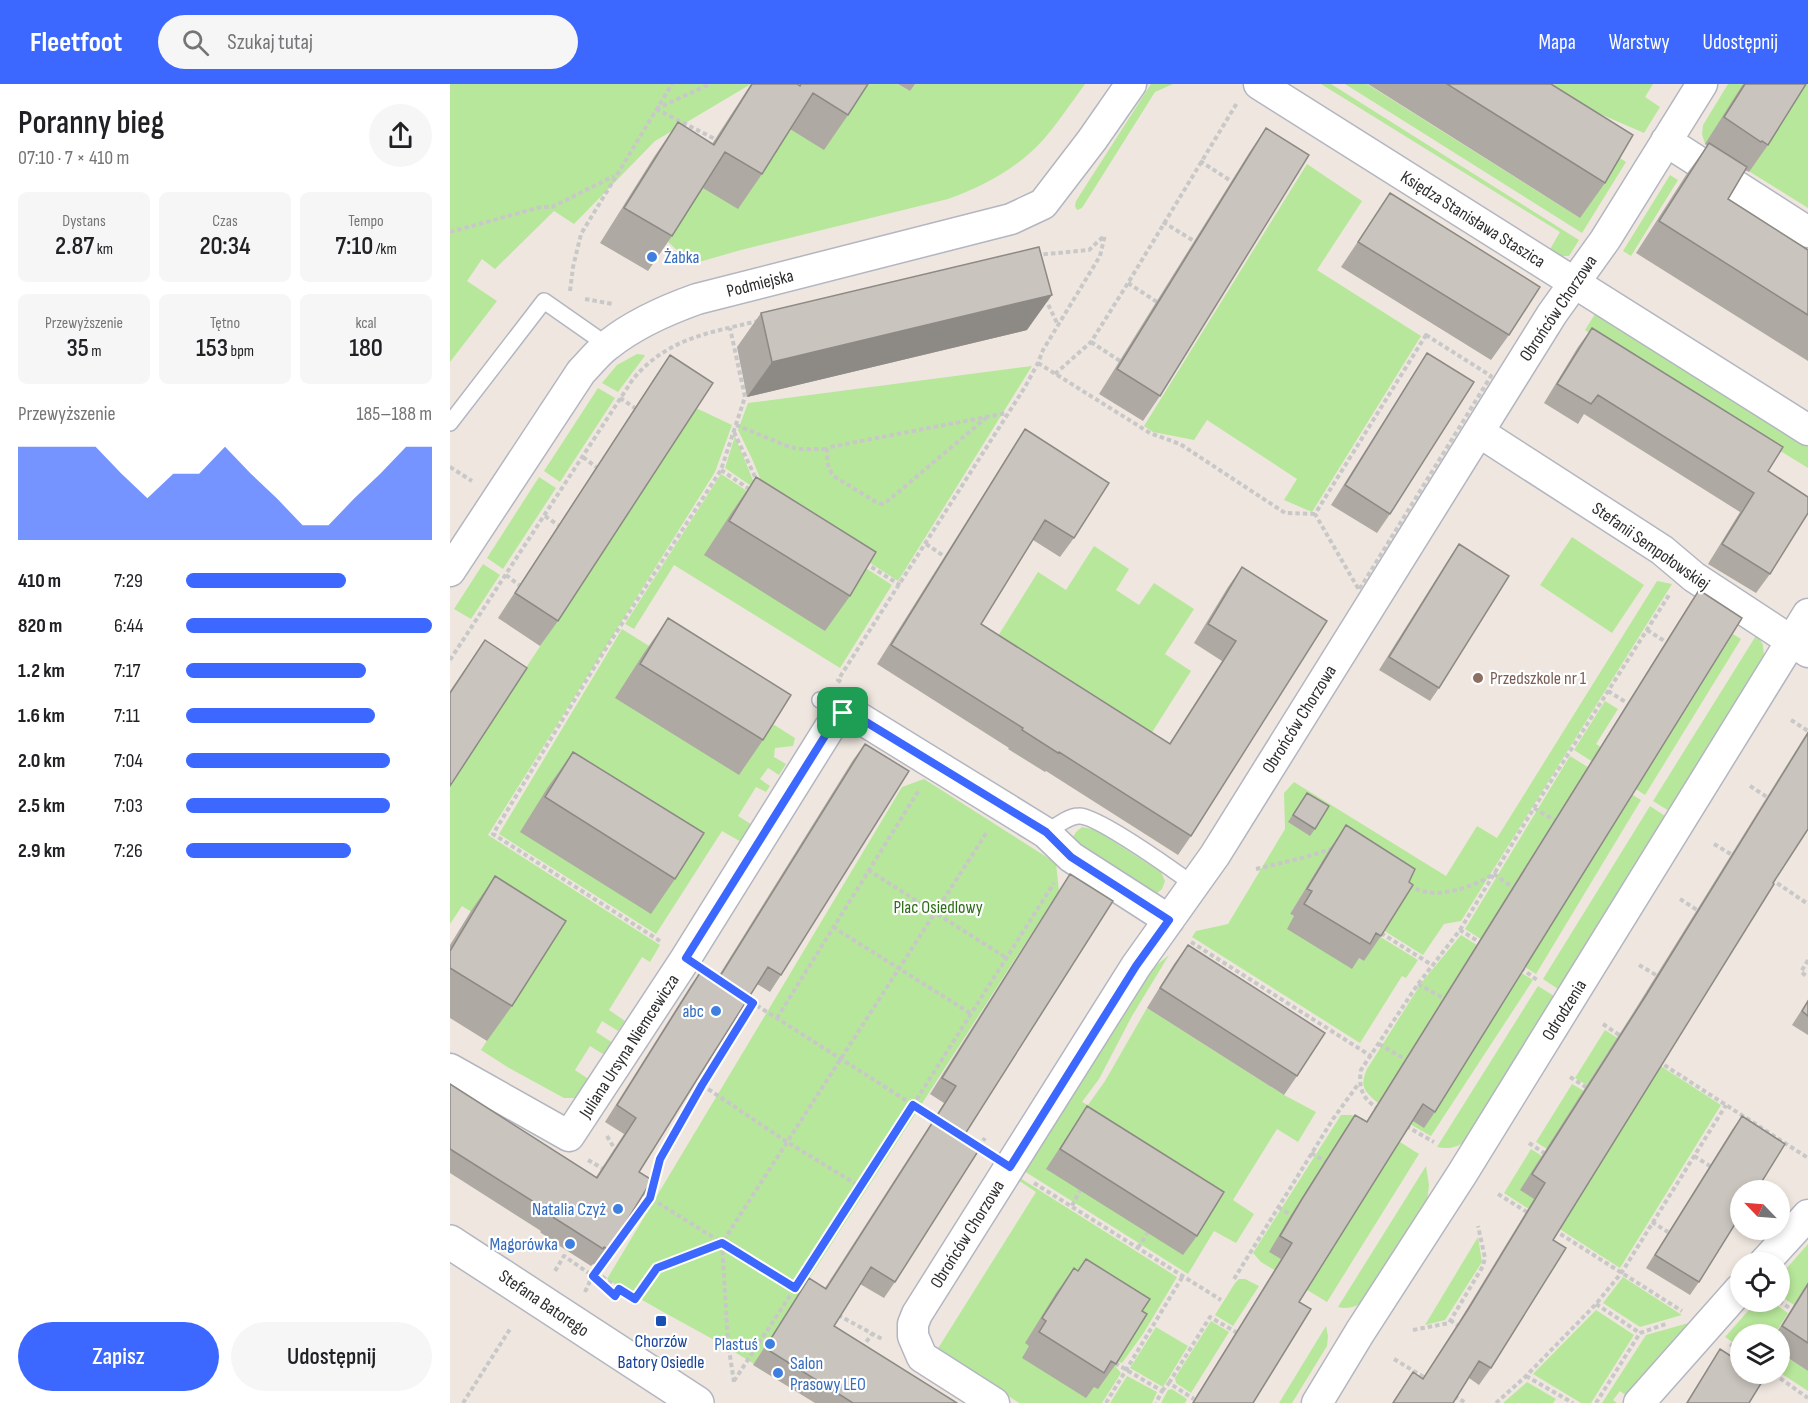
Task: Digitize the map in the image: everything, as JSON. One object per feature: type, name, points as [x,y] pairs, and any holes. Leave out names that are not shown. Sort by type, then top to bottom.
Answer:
[{"type":"street","name":"Podmiejska","points":[[450,571],[581,372],[607,345],[668,309],[697,299],[1011,219],[1043,204],[1131,84]]},
{"type":"street","name":"Obrońców Chorzowa","points":[[994,1403],[922,1357],[913,1336],[913,1324],[917,1314],[1136,966],[1177,929],[1194,885],[1215,855],[1552,314],[1605,240],[1702,84]]},
{"type":"street","name":"Księdza Stanisława Staszica","points":[[1249,91],[1574,283],[1808,429]]},
{"type":"street","points":[[1666,141],[1808,232]]},
{"type":"street","name":"Stefanii Sempołowskiej","points":[[1479,432],[1662,550],[1694,577],[1800,646]]},
{"type":"street","name":"Odrodzenia","points":[[1317,1403],[1360,1332],[1800,646],[1808,614]]},
{"type":"street","name":"Juliana Ursyna Niemcewicza","points":[[574,1145],[686,958],[830,728],[831,706],[853,714],[1046,832]]},
{"type":"street","points":[[1046,832],[1071,857],[1177,929]]},
{"type":"street","points":[[450,1069],[574,1145]]},
{"type":"street","points":[[1774,1252],[1808,1215]]},
{"type":"street","name":"Stefana Batorego","points":[[450,1242],[698,1403]]},
{"type":"street","points":[[1639,1403],[1698,1321],[1730,1297]]},
{"type":"lane","points":[[450,423],[544,301],[607,345]]},
{"type":"lane","points":[[1046,832],[1079,815],[1095,820],[1166,864],[1194,885]]},
{"type":"path","points":[[569,297],[581,234],[672,84]]},
{"type":"path","points":[[656,109],[710,84]]},
{"type":"path","points":[[1055,374],[1091,342],[1200,161],[1249,91]]},
{"type":"path","points":[[656,109],[715,139]]},
{"type":"path","points":[[1200,161],[1231,181]]},
{"type":"path","points":[[450,232],[541,207],[552,207],[615,176]]},
{"type":"path","points":[[1163,222],[1194,241]]},
{"type":"path","points":[[838,680],[926,544],[1038,363],[1043,350],[1100,256],[1105,235],[1089,250],[1026,256]]},
{"type":"path","points":[[1128,283],[1157,302]]},
{"type":"path","points":[[1044,295],[1058,325]]},
{"type":"path","points":[[580,299],[619,305]]},
{"type":"path","points":[[450,660],[620,398],[643,367],[660,354],[691,337],[759,320]]},
{"type":"path","points":[[686,958],[493,834],[603,653],[721,470],[745,397],[730,328]]},
{"type":"path","points":[[1426,335],[1491,376],[1359,590],[1315,514],[1426,335]]},
{"type":"path","points":[[1091,342],[1120,361]]},
{"type":"path","points":[[1038,363],[1150,433],[1180,444],[1286,513],[1315,514]]},
{"type":"path","points":[[620,398],[635,408]]},
{"type":"path","points":[[736,424],[787,446],[798,449],[827,449],[1008,413]]},
{"type":"path","points":[[827,449],[827,462],[835,477],[882,504],[987,417]]},
{"type":"path","points":[[734,432],[760,487]]},
{"type":"path","points":[[583,457],[596,467]]},
{"type":"path","points":[[721,470],[755,493]]},
{"type":"path","points":[[544,516],[558,525]]},
{"type":"path","points":[[926,544],[944,556]]},
{"type":"path","points":[[856,558],[900,585]]},
{"type":"path","points":[[506,575],[519,585]]},
{"type":"path","points":[[1234,1279],[1311,1153],[1359,1083],[1361,1070],[1418,984],[1460,930],[1534,808],[1674,588]]},
{"type":"path","points":[[1647,630],[1666,642]]},
{"type":"path","points":[[1608,691],[1627,703]]},
{"type":"path","points":[[1791,720],[1808,731]]},
{"type":"path","points":[[777,1018],[923,783]]},
{"type":"path","points":[[1750,786],[1767,797]]},
{"type":"path","points":[[1534,808],[1554,820]]},
{"type":"path","points":[[596,1272],[635,1299],[657,1268],[722,1243],[991,826]]},
{"type":"path","points":[[1714,844],[1734,857]]},
{"type":"path","points":[[1256,869],[1336,848]]},
{"type":"path","points":[[868,870],[1005,957]]},
{"type":"path","points":[[1405,882],[1421,892],[1436,893],[1480,883],[1494,874]]},
{"type":"path","points":[[1494,874],[1512,886]]},
{"type":"path","points":[[1764,875],[1808,904]]},
{"type":"path","points":[[722,1243],[728,1342],[734,1382],[1056,880]]},
{"type":"path","points":[[1680,899],[1697,910]]},
{"type":"path","points":[[833,927],[970,1013]]},
{"type":"path","points":[[1177,929],[1289,1005],[1371,1056]]},
{"type":"path","points":[[1460,930],[1490,949]]},
{"type":"path","points":[[1381,933],[1432,965]]},
{"type":"path","points":[[1808,960],[1801,972],[1808,977]]},
{"type":"path","points":[[1219,970],[1224,962]]},
{"type":"path","points":[[1639,965],[1656,975]]},
{"type":"path","points":[[1521,968],[1537,980]]},
{"type":"path","points":[[1418,984],[1443,998]]},
{"type":"path","points":[[744,997],[941,1123]]},
{"type":"path","points":[[585,1292],[593,1276],[650,1198],[660,1159],[702,1085],[753,1003]]},
{"type":"path","points":[[1284,1012],[1289,1005]]},
{"type":"path","points":[[1603,1024],[1629,1042]]},
{"type":"path","points":[[1379,1044],[1405,1059]]},
{"type":"path","points":[[1649,1054],[1808,1158]]},
{"type":"path","points":[[1570,1077],[1586,1087]]},
{"type":"path","points":[[1359,1083],[1364,1096],[1380,1110]]},
{"type":"path","points":[[702,1085],[787,1142],[861,1187]]},
{"type":"path","points":[[1496,1403],[1526,1376],[1596,1304],[1622,1272],[1726,1105]]},
{"type":"path","points":[[1399,1122],[1434,1142]]},
{"type":"path","points":[[604,1131],[621,1161]]},
{"type":"path","points":[[978,1148],[985,1138]]},
{"type":"path","points":[[969,1142],[1221,1300]]},
{"type":"path","points":[[1529,1143],[1544,1153]]},
{"type":"path","points":[[574,1145],[608,1172]]},
{"type":"path","points":[[1311,1153],[1325,1161]]},
{"type":"path","points":[[1694,1156],[1710,1166]]},
{"type":"path","points":[[639,1190],[812,1299]]},
{"type":"path","points":[[1072,1206],[1080,1190]]},
{"type":"path","points":[[1498,1194],[1536,1218]]},
{"type":"path","points":[[1278,1207],[1292,1215]]},
{"type":"path","points":[[1652,1222],[1668,1232]]},
{"type":"path","points":[[1545,1224],[1698,1321]]},
{"type":"path","points":[[1413,1330],[1449,1323],[1483,1266],[1485,1258],[1478,1226]]},
{"type":"path","points":[[1138,1248],[1148,1232]]},
{"type":"path","points":[[551,1277],[564,1256],[593,1276],[613,1298],[619,1289]]},
{"type":"path","points":[[1483,1266],[1491,1270]]},
{"type":"path","points":[[1106,1403],[1183,1276]]},
{"type":"path","points":[[1596,1304],[1640,1333],[1698,1321]]},
{"type":"path","points":[[830,1310],[892,1344]]},
{"type":"path","points":[[1156,1403],[1210,1317],[1236,1332]]},
{"type":"path","points":[[1450,1320],[1457,1324]]},
{"type":"path","points":[[463,1403],[510,1329]]},
{"type":"path","points":[[1596,1403],[1640,1333]]},
{"type":"path","points":[[860,1352],[872,1334]]},
{"type":"path","points":[[1394,1359],[1435,1384]]},
{"type":"path","points":[[1115,1363],[1162,1391]]},
{"type":"path","points":[[1526,1376],[1573,1403]]},
{"type":"path","points":[[1169,1383],[1194,1399]]},
{"type":"path","points":[[1788,1384],[1808,1398]]},
{"type":"path","points":[[1445,1390],[1466,1403]]},
{"type":"path","points":[[1562,1403],[1564,1398]]},
{"type":"green space","points":[[450,84],[751,84],[655,141],[574,224],[554,211],[495,269],[482,259],[467,281],[497,301],[450,362]]},
{"type":"green space","points":[[865,84],[898,84],[910,91],[914,84],[1085,84],[1049,133],[1033,150],[1011,168],[974,189],[948,199],[692,264],[667,241],[701,187],[788,128]]},
{"type":"green space","points":[[1151,84],[1173,84],[1155,92],[1082,208],[1077,210],[1076,201]]},
{"type":"green space","points":[[1321,84],[1331,84],[1579,240],[1569,256],[1559,256],[1549,251],[1560,232]]},
{"type":"green space","points":[[1345,84],[1367,84],[1580,218],[1588,137],[1626,162],[1582,233]]},
{"type":"green space","points":[[1531,84],[1653,84],[1645,97],[1660,107],[1644,133]]},
{"type":"green space","points":[[1728,84],[1808,84],[1808,208],[1705,144],[1702,134],[1703,125]]},
{"type":"green space","points":[[1307,164],[1362,201],[1317,270],[1421,336],[1312,512],[1284,500],[1297,479],[1207,420],[1194,440],[1153,432],[1144,426]]},
{"type":"green space","points":[[1670,175],[1678,180],[1631,256],[1623,251]]},
{"type":"green space","points":[[1595,314],[1808,447],[1808,468],[1585,330]]},
{"type":"green space","points":[[637,354],[645,355],[618,392],[602,383],[617,365]]},
{"type":"green space","points":[[1032,366],[898,581],[767,496],[738,430],[748,403]]},
{"type":"green space","points":[[598,388],[615,398],[560,482],[544,471]]},
{"type":"green space","points":[[696,408],[732,425],[715,472],[488,835],[660,945],[650,962],[642,957],[609,1010],[625,1021],[618,1031],[602,1021],[596,1032],[613,1043],[606,1056],[590,1046],[575,1070],[593,1082],[584,1098],[564,1098],[481,1050],[541,955],[462,906],[450,924],[450,784]]},
{"type":"green space","points":[[735,436],[757,490],[725,468]]},
{"type":"green space","points":[[721,474],[892,585],[840,668],[674,565],[634,629],[625,624]]},
{"type":"green space","points":[[539,477],[556,488],[503,569],[487,558]]},
{"type":"green space","points":[[1572,537],[1644,585],[1612,633],[1540,585]]},
{"type":"green space","points":[[1094,546],[1129,569],[1116,590],[1139,605],[1154,583],[1194,609],[1165,654],[1191,671],[1151,734],[998,636],[1038,572],[1066,590]]},
{"type":"green space","points":[[483,564],[500,575],[471,619],[454,609]]},
{"type":"green space","points":[[1657,581],[1672,584],[1461,921],[1444,924],[1423,955],[1383,930],[1321,863],[1290,914],[1364,961],[1379,936],[1418,960],[1406,978],[1402,976],[1360,1043],[1192,937],[1196,931],[1228,924],[1285,829],[1284,793],[1294,782],[1446,876],[1477,826],[1497,838]]},
{"type":"green space","points":[[622,629],[795,738],[793,746],[775,748],[774,757],[786,764],[779,775],[768,768],[760,779],[770,786],[766,792],[756,787],[738,816],[754,826],[743,843],[722,831],[656,934],[499,834]]},
{"type":"green space","points":[[1733,634],[1741,639],[1645,795],[1574,750],[1605,701],[1618,709],[1596,744],[1645,775]]},
{"type":"green space","points":[[1757,634],[1763,645],[1764,656],[1669,811],[1653,801]]},
{"type":"green space","points":[[1570,756],[1641,800],[1536,974],[1465,929]]},
{"type":"green space","name":"Plac Osiedlowy","points":[[924,779],[1056,863],[1059,891],[754,1364],[607,1279],[902,787]]},
{"type":"green space","points":[[1650,806],[1665,816],[1558,989],[1543,979]]},
{"type":"green space","points":[[1082,827],[1096,830],[1161,872],[1165,881],[1162,889],[1155,895],[1071,841]]},
{"type":"green space","points":[[1461,935],[1533,980],[1431,1136],[1374,1100],[1364,1087],[1364,1080],[1367,1069],[1422,982]]},
{"type":"green space","points":[[1169,955],[1132,1016],[1099,1079],[1082,1102],[1088,1105],[1105,1081],[1147,1008],[1284,1095],[1316,1112],[1298,1142],[1277,1129],[1233,1200],[1254,1214],[1236,1243],[1214,1231],[1188,1274],[1024,1171],[1152,969]]},
{"type":"green space","points":[[1538,986],[1554,996],[1469,1137],[1455,1147],[1437,1147]]},
{"type":"green space","points":[[1605,1030],[1721,1105],[1620,1268],[1504,1193],[1531,1149],[1542,1156],[1521,1190],[1650,1079],[1608,1052],[1587,1085],[1575,1078]]},
{"type":"green space","points":[[1572,1084],[1584,1091],[1547,1149],[1536,1142]]},
{"type":"green space","points":[[1341,1115],[1362,1118],[1419,1154],[1327,1302],[1261,1262],[1253,1253]]},
{"type":"green space","points":[[1426,1166],[1429,1185],[1427,1201],[1363,1302],[1350,1308],[1338,1307]]},
{"type":"green space","points":[[1020,1178],[1177,1277],[1143,1334],[1122,1363],[1119,1362],[1116,1367],[1121,1373],[1102,1403],[1019,1403],[937,1350],[1036,1192],[1018,1180]]},
{"type":"green space","points":[[1478,1237],[1482,1262],[1445,1320],[1425,1325]]},
{"type":"green space","points":[[1808,1244],[1808,1282],[1794,1305],[1790,1302],[1790,1264]]},
{"type":"green space","points":[[1623,1277],[1682,1315],[1640,1327],[1603,1303]]},
{"type":"green space","points":[[1239,1279],[1245,1279],[1259,1286],[1233,1326],[1215,1315]]},
{"type":"green space","points":[[1596,1310],[1634,1335],[1591,1403],[1581,1403],[1533,1374]]},
{"type":"green space","points":[[1747,1312],[1788,1313],[1781,1324],[1737,1324]]},
{"type":"green space","points":[[1211,1321],[1229,1332],[1191,1393],[1176,1383],[1175,1378]]},
{"type":"green space","points":[[1692,1322],[1628,1397],[1620,1391],[1613,1400],[1617,1403],[1602,1403],[1646,1335]]},
{"type":"green space","points":[[1326,1326],[1327,1346],[1292,1403],[1279,1403]]},
{"type":"green space","points":[[1156,1327],[1188,1346],[1163,1387],[1130,1368]]},
{"type":"green space","points":[[1790,1359],[1808,1371],[1808,1391],[1790,1379]]},
{"type":"green space","points":[[1127,1376],[1157,1392],[1152,1403],[1110,1403]]},
{"type":"green space","points":[[1527,1382],[1556,1399],[1553,1403],[1503,1403]]},
{"type":"green space","points":[[1172,1389],[1187,1399],[1185,1403],[1161,1403],[1168,1390]]},
{"type":"building","points":[[752,84],[797,84],[800,86],[801,84],[868,84],[848,115],[813,93],[762,174],[725,152],[672,236],[624,208],[678,122],[714,145]]},
{"type":"building","points":[[1447,84],[1551,84],[1633,135],[1605,183]]},
{"type":"building","points":[[1745,84],[1806,84],[1768,145],[1724,117]]},
{"type":"building","points":[[1266,128],[1309,155],[1160,396],[1117,369]]},
{"type":"building","points":[[1709,143],[1747,167],[1728,199],[1808,250],[1808,315],[1659,221]]},
{"type":"building","points":[[1390,193],[1540,287],[1509,335],[1358,242]]},
{"type":"building","points":[[1039,247],[1052,295],[772,362],[761,313]]},
{"type":"building","points":[[1592,328],[1783,447],[1768,471],[1808,497],[1808,513],[1770,574],[1722,544],[1754,493],[1598,395],[1591,404],[1557,384]]},
{"type":"building","points":[[1427,353],[1474,382],[1390,514],[1345,485]]},
{"type":"building","points":[[670,355],[713,383],[558,621],[515,593]]},
{"type":"building","points":[[1025,429],[1109,483],[1074,538],[1045,520],[981,624],[1170,744],[1236,641],[1208,624],[1242,567],[1327,621],[1191,836],[891,645]]},
{"type":"building","points":[[756,477],[876,552],[850,596],[729,521]]},
{"type":"building","points":[[1459,544],[1509,576],[1439,688],[1389,657]]},
{"type":"building","points":[[1699,590],[1742,618],[1435,1112],[1423,1104],[1299,1302],[1311,1309],[1253,1403],[1193,1403],[1292,1243],[1280,1236],[1302,1199],[1355,1115],[1367,1122]]},
{"type":"building","points":[[668,618],[791,695],[763,740],[640,664]]},
{"type":"building","points":[[485,640],[527,668],[450,786],[450,693]]},
{"type":"building","points":[[1808,733],[1808,829],[1553,1240],[1566,1248],[1491,1368],[1479,1361],[1453,1403],[1393,1403],[1413,1372],[1423,1379],[1469,1308],[1545,1183],[1532,1174],[1645,997]]},
{"type":"building","points":[[865,744],[909,771],[781,975],[768,967],[706,1065],[639,1172],[652,1180],[609,1250],[604,1247],[603,1249],[551,1216],[553,1214],[450,1149],[450,1084],[597,1178],[636,1118],[617,1105],[703,968],[719,978]]},
{"type":"building","points":[[573,752],[704,833],[675,879],[545,797]]},
{"type":"building","points":[[1307,793],[1329,806],[1315,829],[1293,815]]},
{"type":"building","points":[[1346,825],[1415,869],[1409,882],[1413,885],[1381,936],[1376,933],[1370,944],[1304,904],[1312,891],[1307,889]]},
{"type":"building","points":[[1070,874],[1113,901],[965,1134],[982,1145],[895,1282],[871,1267],[834,1326],[957,1403],[853,1403],[765,1348],[809,1278],[826,1289],[956,1086],[942,1078]]},
{"type":"building","points":[[495,876],[566,921],[512,1006],[450,968],[450,951]]},
{"type":"building","points":[[1188,945],[1325,1033],[1297,1076],[1160,988]]},
{"type":"building","points":[[1808,1001],[1808,1016],[1802,1011]]},
{"type":"building","points":[[1087,1106],[1224,1192],[1197,1236],[1060,1149]]},
{"type":"building","points":[[1742,1116],[1785,1144],[1763,1180],[1730,1180],[1730,1232],[1699,1282],[1655,1255]]},
{"type":"building","points":[[1086,1259],[1150,1299],[1142,1311],[1147,1314],[1116,1364],[1111,1361],[1104,1373],[1039,1332],[1046,1321],[1042,1318],[1074,1268],[1078,1271]]},
{"type":"building","points":[[1808,1284],[1808,1343],[1790,1331],[1790,1324],[1783,1324]]},
{"type":"building","points":[[1720,1349],[1730,1356],[1730,1384],[1761,1384],[1749,1403],[1687,1403]]},
{"type":"place","name":"Żabka","points":[[652,257]]},
{"type":"place","name":"Przedszkole nr 1","points":[[1478,678]]},
{"type":"place","name":"abc","points":[[716,1011]]},
{"type":"place","name":"Natalia Czyż","points":[[618,1209]]},
{"type":"place","name":"Magorówka","points":[[570,1244]]},
{"type":"place","name":"Chorzów Batory Osiedle","points":[[661,1321]]},
{"type":"place","name":"Plastuś","points":[[770,1344]]},
{"type":"place","name":"Salon Prasowy LEO","points":[[778,1373]]},
{"type":"route","points":[[843,713],[853,714],[1046,832],[1071,857],[1169,920],[1136,966],[1010,1167],[913,1105],[795,1288],[722,1243],[657,1268],[635,1299],[619,1289],[615,1296],[593,1276],[650,1198],[660,1159],[702,1085],[753,1003],[686,958],[830,728],[843,713]]}]
